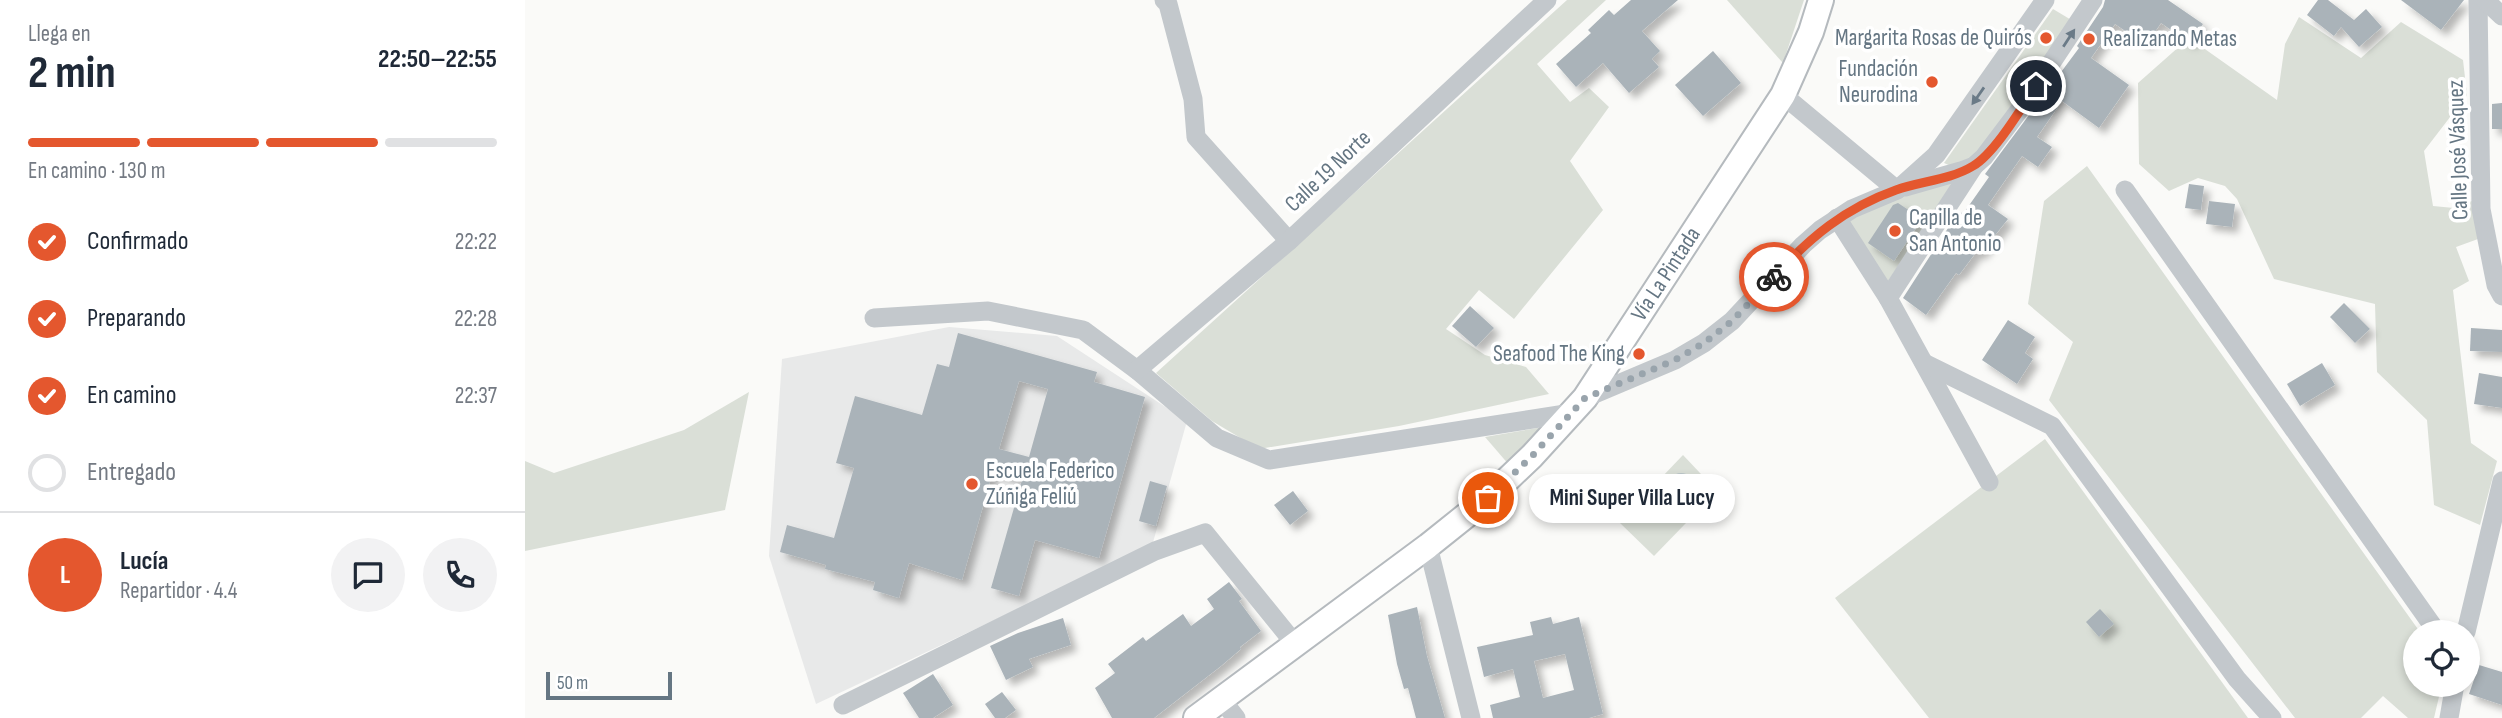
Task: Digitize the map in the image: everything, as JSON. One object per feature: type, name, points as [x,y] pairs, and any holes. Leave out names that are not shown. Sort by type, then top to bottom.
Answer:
[{"type":"main road","name":"Vía La Pintada","points":[[1196,718],[1488,498],[1532,456],[1578,405],[1783,95],[1811,32],[1821,0]]},
{"type":"street","points":[[1164,0],[1168,4],[1193,99],[1196,136],[1289,241]]},
{"type":"street","name":"Calle 19 Norte","points":[[1137,370],[1289,241],[1547,0]]},
{"type":"street","points":[[1897,190],[1937,155],[2045,0]]},
{"type":"street","points":[[1888,298],[1974,166],[2025,104],[2093,0]]},
{"type":"street","name":"Calle José Vásquez","points":[[2478,0],[2481,209],[2496,285],[2502,296]]},
{"type":"street","points":[[2485,0],[2502,16]]},
{"type":"street","points":[[1783,95],[1897,190]]},
{"type":"street","points":[[874,318],[988,311],[1083,330],[1137,370],[1217,438],[1269,460],[1578,405],[1675,360],[1704,343],[1732,321],[1803,245],[1837,218],[1897,190],[1974,166]]},
{"type":"street","points":[[2125,190],[2429,620]]},
{"type":"street","points":[[1837,218],[1888,298],[1989,482]]},
{"type":"street","points":[[1924,363],[2052,425],[2237,679],[2272,718]]},
{"type":"street","points":[[2469,620],[2502,481]]},
{"type":"street","points":[[843,705],[1155,551],[1205,533],[1295,644]]},
{"type":"street","points":[[1427,546],[1471,718]]},
{"type":"street","points":[[2449,718],[2453,697]]},
{"type":"street","points":[[1221,699],[1236,718]]},
{"type":"shaded area","points":[[1567,0],[1606,0],[1537,64],[1570,102],[1589,88],[1609,107],[1570,161],[1603,210],[1514,319],[1479,290],[1446,329],[1485,355],[1526,367],[1549,394],[1399,426],[1259,449],[1212,421],[1156,373]]},
{"type":"shaded area","points":[[1727,0],[1804,0],[1783,63]]},
{"type":"shaded area","points":[[2053,9],[2073,21],[1974,159],[1956,168],[1944,163]]},
{"type":"shaded area","points":[[2299,17],[2361,58],[2401,22],[2463,60],[2467,95],[2424,151],[2433,206],[2454,208],[2472,201],[2478,239],[2456,247],[2469,281],[2453,290],[2471,443],[2497,461],[2480,525],[2434,505],[2427,420],[2377,372],[2375,304],[2274,279],[2237,199],[2225,186],[2198,178],[2169,191],[2139,164],[2138,83],[2181,45],[2202,47],[2277,100],[2285,44]]},
{"type":"shaded area","points":[[2087,166],[2411,620],[2403,620],[2403,697],[2439,697],[2434,718],[2408,718],[2383,696],[2361,718],[2295,718],[2049,400],[2073,342],[2028,304],[2044,201]]},
{"type":"shaded area","points":[[1959,176],[1884,287],[1844,222],[1898,193]]},
{"type":"shaded area","name":"Escuela Federico Zúñiga Feliú","points":[[949,327],[1057,336],[1187,421],[1152,546],[816,704],[769,556],[782,359]]},
{"type":"shaded area","points":[[749,392],[725,510],[525,551],[525,461],[554,473],[684,430]]},
{"type":"shaded area","points":[[1549,426],[1510,466],[1485,437]]},
{"type":"shaded area","points":[[2045,439],[2248,718],[1929,718],[1835,598]]},
{"type":"shaded area","points":[[1683,455],[1717,491],[1654,556],[1619,522]]},
{"type":"shaded area","points":[[1681,473],[1690,477],[1694,486],[1690,495],[1681,499],[1672,495],[1668,486],[1672,477]]},
{"type":"building","points":[[1631,0],[1678,0],[1642,31],[1660,51],[1652,59],[1659,67],[1629,93],[1603,63],[1576,87],[1556,64],[1591,33],[1588,30],[1609,10],[1614,15]]},
{"type":"building","points":[[2105,0],[2168,0],[2203,24],[2190,43],[2161,23],[2146,45],[2115,24],[2091,58],[2129,85],[2099,128],[2062,101],[2037,137],[2052,147],[2038,167],[2022,156],[1988,205],[2008,219],[1980,254],[1977,251],[1959,275],[1956,273],[1926,315],[1903,298],[1959,211],[1963,214],[1989,177],[1985,174],[2079,48],[2077,46]]},
{"type":"building","points":[[2318,0],[2328,0],[2354,20],[2366,9],[2382,27],[2359,47],[2341,27],[2334,36],[2307,15]]},
{"type":"building","points":[[2401,0],[2464,0],[2441,30]]},
{"type":"building","points":[[1713,51],[1741,83],[1703,116],[1675,85]]},
{"type":"building","points":[[2502,103],[2502,129],[2492,129],[2492,104]]},
{"type":"building","points":[[2189,184],[2204,186],[2201,210],[2185,208]]},
{"type":"building","points":[[2209,201],[2235,204],[2232,227],[2206,224]]},
{"type":"building","name":"Capilla de San Antonio","points":[[1898,203],[1922,219],[1894,261],[1868,243],[1893,205]]},
{"type":"building","points":[[2344,303],[2370,329],[2355,343],[2330,317]]},
{"type":"building","points":[[1470,306],[1494,328],[1476,347],[1452,326]]},
{"type":"building","points":[[2008,320],[2035,337],[2025,353],[2033,359],[2017,384],[1982,360]]},
{"type":"building","points":[[2471,328],[2502,330],[2502,352],[2470,351]]},
{"type":"building","points":[[958,333],[1097,372],[1094,382],[1145,397],[1099,558],[1035,540],[1019,596],[991,588],[1022,480],[993,471],[962,580],[909,563],[899,598],[873,590],[875,582],[825,569],[826,565],[780,552],[787,525],[834,538],[854,468],[836,463],[855,396],[922,415],[937,364],[949,367]],"holes":[[[1019,381],[1048,389],[1029,457],[999,449]]]},
{"type":"building","points":[[2322,363],[2335,385],[2300,406],[2287,384]]},
{"type":"building","points":[[2479,373],[2502,377],[2502,408],[2474,404]]},
{"type":"building","points":[[1150,481],[1167,486],[1156,526],[1139,521]]},
{"type":"building","points":[[1293,491],[1308,511],[1290,525],[1274,505]]},
{"type":"building","points":[[1229,582],[1261,631],[1154,718],[1112,718],[1095,688],[1115,673],[1108,664],[1143,637],[1146,641],[1183,614],[1191,626],[1214,609],[1207,599]]},
{"type":"building","points":[[1417,607],[1427,656],[1445,718],[1416,718],[1408,688],[1404,689],[1397,664],[1388,615]]},
{"type":"building","points":[[2100,609],[2114,624],[2099,637],[2086,622]]},
{"type":"building","points":[[1551,617],[1553,624],[1579,617],[1603,714],[1589,718],[1493,718],[1490,705],[1520,697],[1513,669],[1484,677],[1477,647],[1533,635],[1530,622]],"holes":[[[1565,654],[1574,690],[1543,698],[1534,661]]]},
{"type":"building","points":[[1063,618],[1071,645],[1029,659],[1033,667],[1006,680],[990,646],[1018,633]]},
{"type":"building","points":[[2480,665],[2502,672],[2502,705],[2478,697]]},
{"type":"building","points":[[933,674],[953,705],[933,718],[919,718],[903,693]]},
{"type":"building","points":[[1002,692],[1016,710],[1005,718],[995,718],[985,704]]},
{"type":"way so far","points":[[1488,498],[1532,456],[1585,398],[1675,360],[1704,343],[1732,321],[1774,277]]},
{"type":"place","name":"Margarita Rosas de Quirós","points":[[2046,38]]},
{"type":"place","name":"Realizando Metas","points":[[2089,39]]},
{"type":"place","name":"Fundación Neurodina","points":[[1932,82]]},
{"type":"place","name":"Capilla de San Antonio","points":[[1895,231]]},
{"type":"place","name":"Seafood The King","points":[[1639,354]]},
{"type":"place","name":"Escuela Federico Zúñiga Feliú","points":[[972,484]]},
{"type":"place","name":"Mini Super Villa Lucy","points":[[1488,498]]},
{"type":"route","points":[[1774,277],[1820,230],[1852,209],[1897,190],[1974,166],[1993,146],[2036,86]]}]
